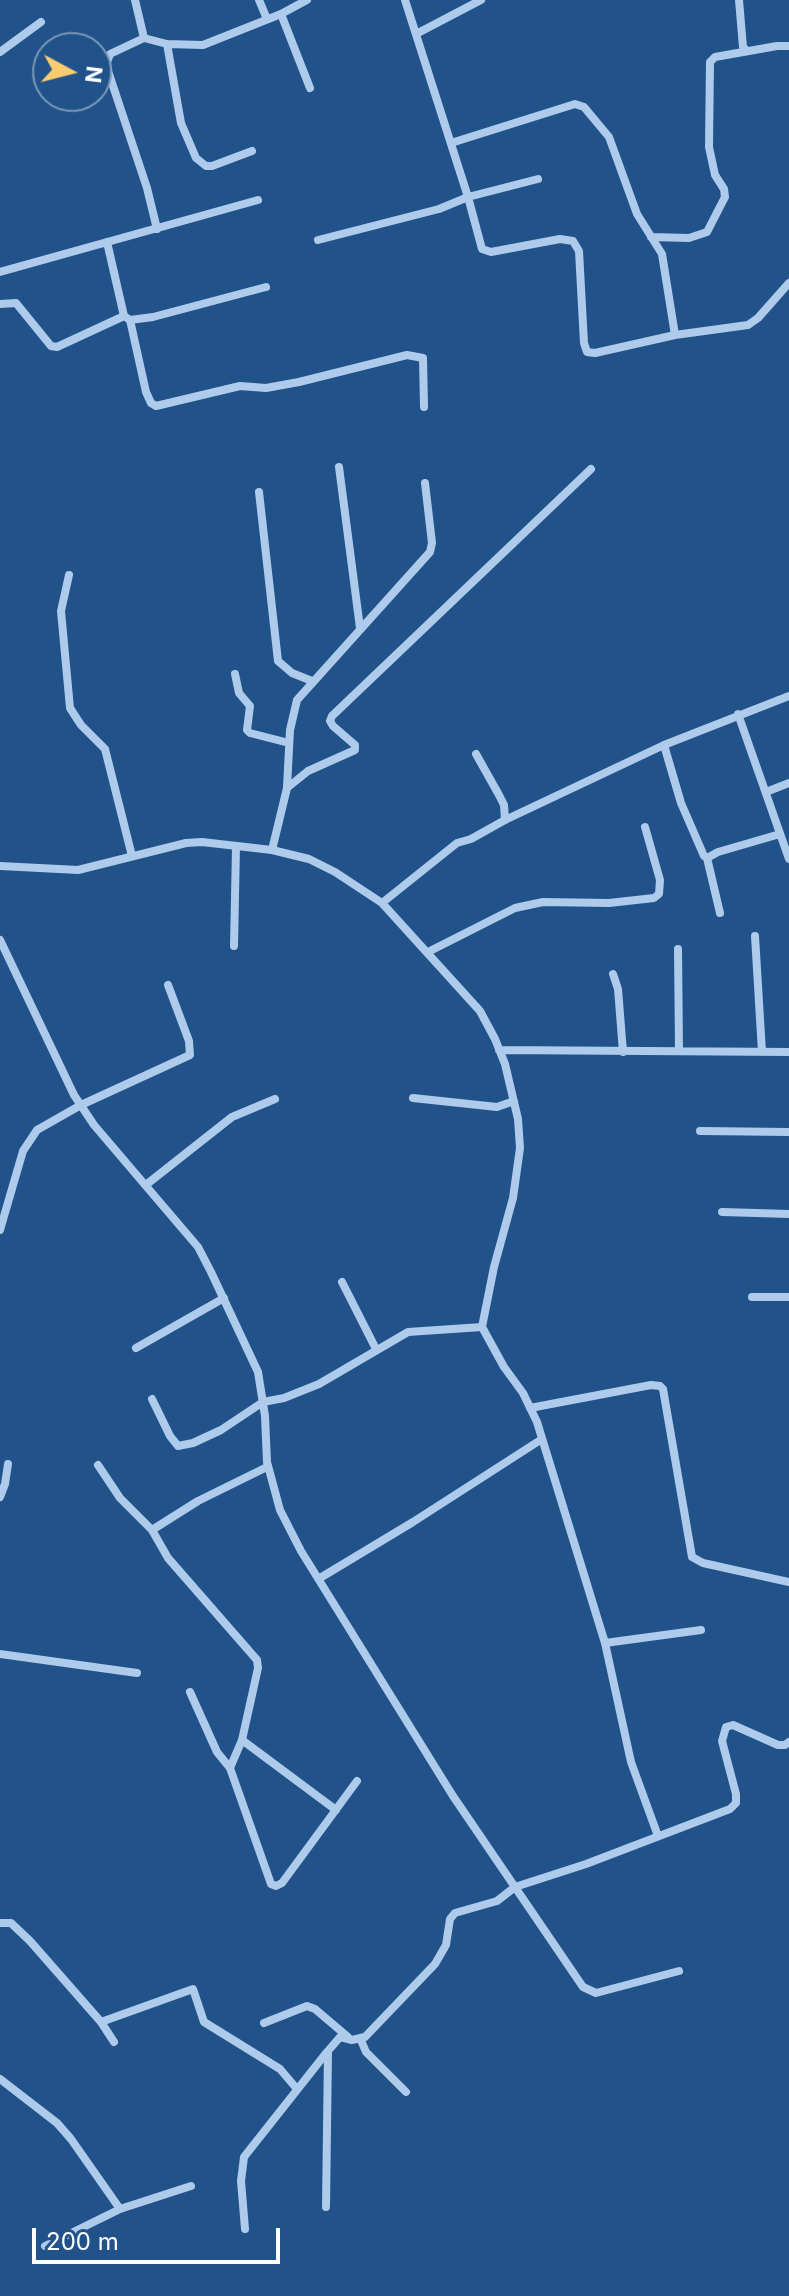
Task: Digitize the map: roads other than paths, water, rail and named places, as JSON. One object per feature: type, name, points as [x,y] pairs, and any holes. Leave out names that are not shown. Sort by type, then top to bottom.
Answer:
[{"type":"street","points":[[135,0],[144,38]]},
{"type":"street","points":[[259,0],[267,19]]},
{"type":"street","points":[[157,229],[107,62],[110,54],[144,38],[167,44],[203,45],[281,14],[307,0]]},
{"type":"street","points":[[405,0],[468,197],[480,245],[484,251],[560,239],[577,245],[587,352],[748,325],[789,283]]},
{"type":"street","points":[[416,34],[481,0]]},
{"type":"street","points":[[739,0],[743,47],[747,51]]},
{"type":"street","points":[[281,14],[310,88]]},
{"type":"street","points":[[0,52],[41,22]]},
{"type":"street","points":[[167,44],[181,123],[196,158],[206,166],[212,166],[252,151]]},
{"type":"street","points":[[651,237],[689,238],[707,232],[725,197],[724,189],[715,175],[709,147],[710,62],[715,57],[789,46]]},
{"type":"street","points":[[451,143],[581,104],[609,137],[637,214],[664,262],[675,335]]},
{"type":"street","points":[[318,240],[439,209],[468,197],[538,179]]},
{"type":"street","points":[[0,272],[258,200]]},
{"type":"street","points":[[107,242],[146,392],[156,406],[240,386],[266,388],[416,355],[424,362],[424,407]]},
{"type":"street","points":[[0,303],[16,303],[51,346],[57,347],[127,318],[153,317],[266,287]]},
{"type":"street","points":[[339,467],[360,628]]},
{"type":"street","points":[[287,788],[308,771],[352,753],[355,745],[333,726],[330,721],[332,716],[591,469]]},
{"type":"street","points":[[272,850],[287,788],[289,743],[297,700],[430,552],[432,543],[425,483]]},
{"type":"street","points":[[259,492],[278,661],[292,673],[312,681]]},
{"type":"street","points":[[69,575],[61,611],[70,708],[81,725],[105,749],[132,856]]},
{"type":"street","points":[[235,674],[239,693],[250,706],[247,730],[289,743]]},
{"type":"street","points":[[382,903],[452,847],[505,820],[664,745],[789,696]]},
{"type":"street","points":[[738,714],[789,859]]},
{"type":"street","points":[[664,745],[681,803],[707,858],[720,913]]},
{"type":"street","points":[[476,754],[504,805],[505,820]]},
{"type":"street","points":[[766,792],[789,783]]},
{"type":"street","points":[[428,952],[515,908],[543,902],[609,903],[654,898],[659,894],[660,880],[645,827]]},
{"type":"street","points":[[707,858],[780,834]]},
{"type":"street","points":[[0,866],[78,870],[186,843],[220,843],[309,859],[382,903],[480,1011],[499,1050],[514,1101],[519,1134],[519,1170],[506,1231],[490,1282],[482,1327],[530,1408],[542,1439],[605,1643],[631,1762],[658,1836]]},
{"type":"street","points":[[234,946],[236,847]]},
{"type":"street","points":[[755,936],[762,1052]]},
{"type":"street","points":[[0,940],[66,1081],[81,1105],[94,1125],[198,1247],[258,1372],[267,1467],[280,1510],[301,1551],[453,1796],[570,1970],[588,1991],[596,1993],[679,1971]]},
{"type":"street","points":[[678,949],[679,1051]]},
{"type":"street","points":[[613,974],[618,989],[623,1052]]},
{"type":"street","points":[[0,1230],[29,1140],[45,1123],[190,1055],[189,1041],[168,985]]},
{"type":"street","points":[[499,1050],[789,1052]]},
{"type":"street","points":[[413,1098],[497,1107],[514,1101]]},
{"type":"street","points":[[147,1184],[232,1117],[275,1099]]},
{"type":"street","points":[[700,1131],[789,1132]]},
{"type":"street","points":[[722,1212],[789,1214]]},
{"type":"street","points":[[342,1282],[376,1349]]},
{"type":"street","points":[[752,1297],[789,1297]]},
{"type":"street","points":[[136,1348],[224,1298]]},
{"type":"street","points":[[152,1399],[178,1446],[193,1443],[221,1430],[263,1402],[284,1398],[319,1384],[408,1332],[482,1327]]},
{"type":"street","points":[[530,1408],[651,1385],[660,1386],[692,1557],[703,1563],[789,1582]]},
{"type":"street","points":[[320,1578],[542,1439]]},
{"type":"street","points":[[0,1497],[8,1464]]},
{"type":"street","points":[[98,1465],[120,1498],[152,1530],[168,1558],[257,1660],[258,1668],[242,1740],[230,1768]]},
{"type":"street","points":[[152,1530],[198,1501],[267,1467]]},
{"type":"street","points":[[605,1643],[701,1630]]},
{"type":"street","points":[[0,1654],[137,1673]]},
{"type":"street","points":[[190,1692],[217,1752],[230,1768],[271,1884],[276,1886],[282,1883],[357,1781]]},
{"type":"street","points":[[245,2229],[241,2181],[244,2157],[340,2037],[365,2037],[435,1964],[446,1945],[450,1919],[455,1913],[497,1901],[515,1887],[540,1881],[730,1809],[736,1803],[736,1794],[722,1741],[726,1727],[733,1725],[778,1745],[789,1742]]},
{"type":"street","points":[[242,1740],[336,1810]]},
{"type":"street","points":[[0,1923],[11,1923],[30,1941],[101,2022],[114,2042]]},
{"type":"street","points":[[101,2022],[193,1989],[204,2022],[280,2069],[297,2089]]},
{"type":"street","points":[[264,2023],[307,2006],[315,2009],[356,2039],[406,2092]]},
{"type":"street","points":[[326,2207],[328,2051]]},
{"type":"street","points":[[0,2079],[57,2123],[120,2209]]},
{"type":"street","points":[[45,2246],[120,2209],[191,2186]]}]
